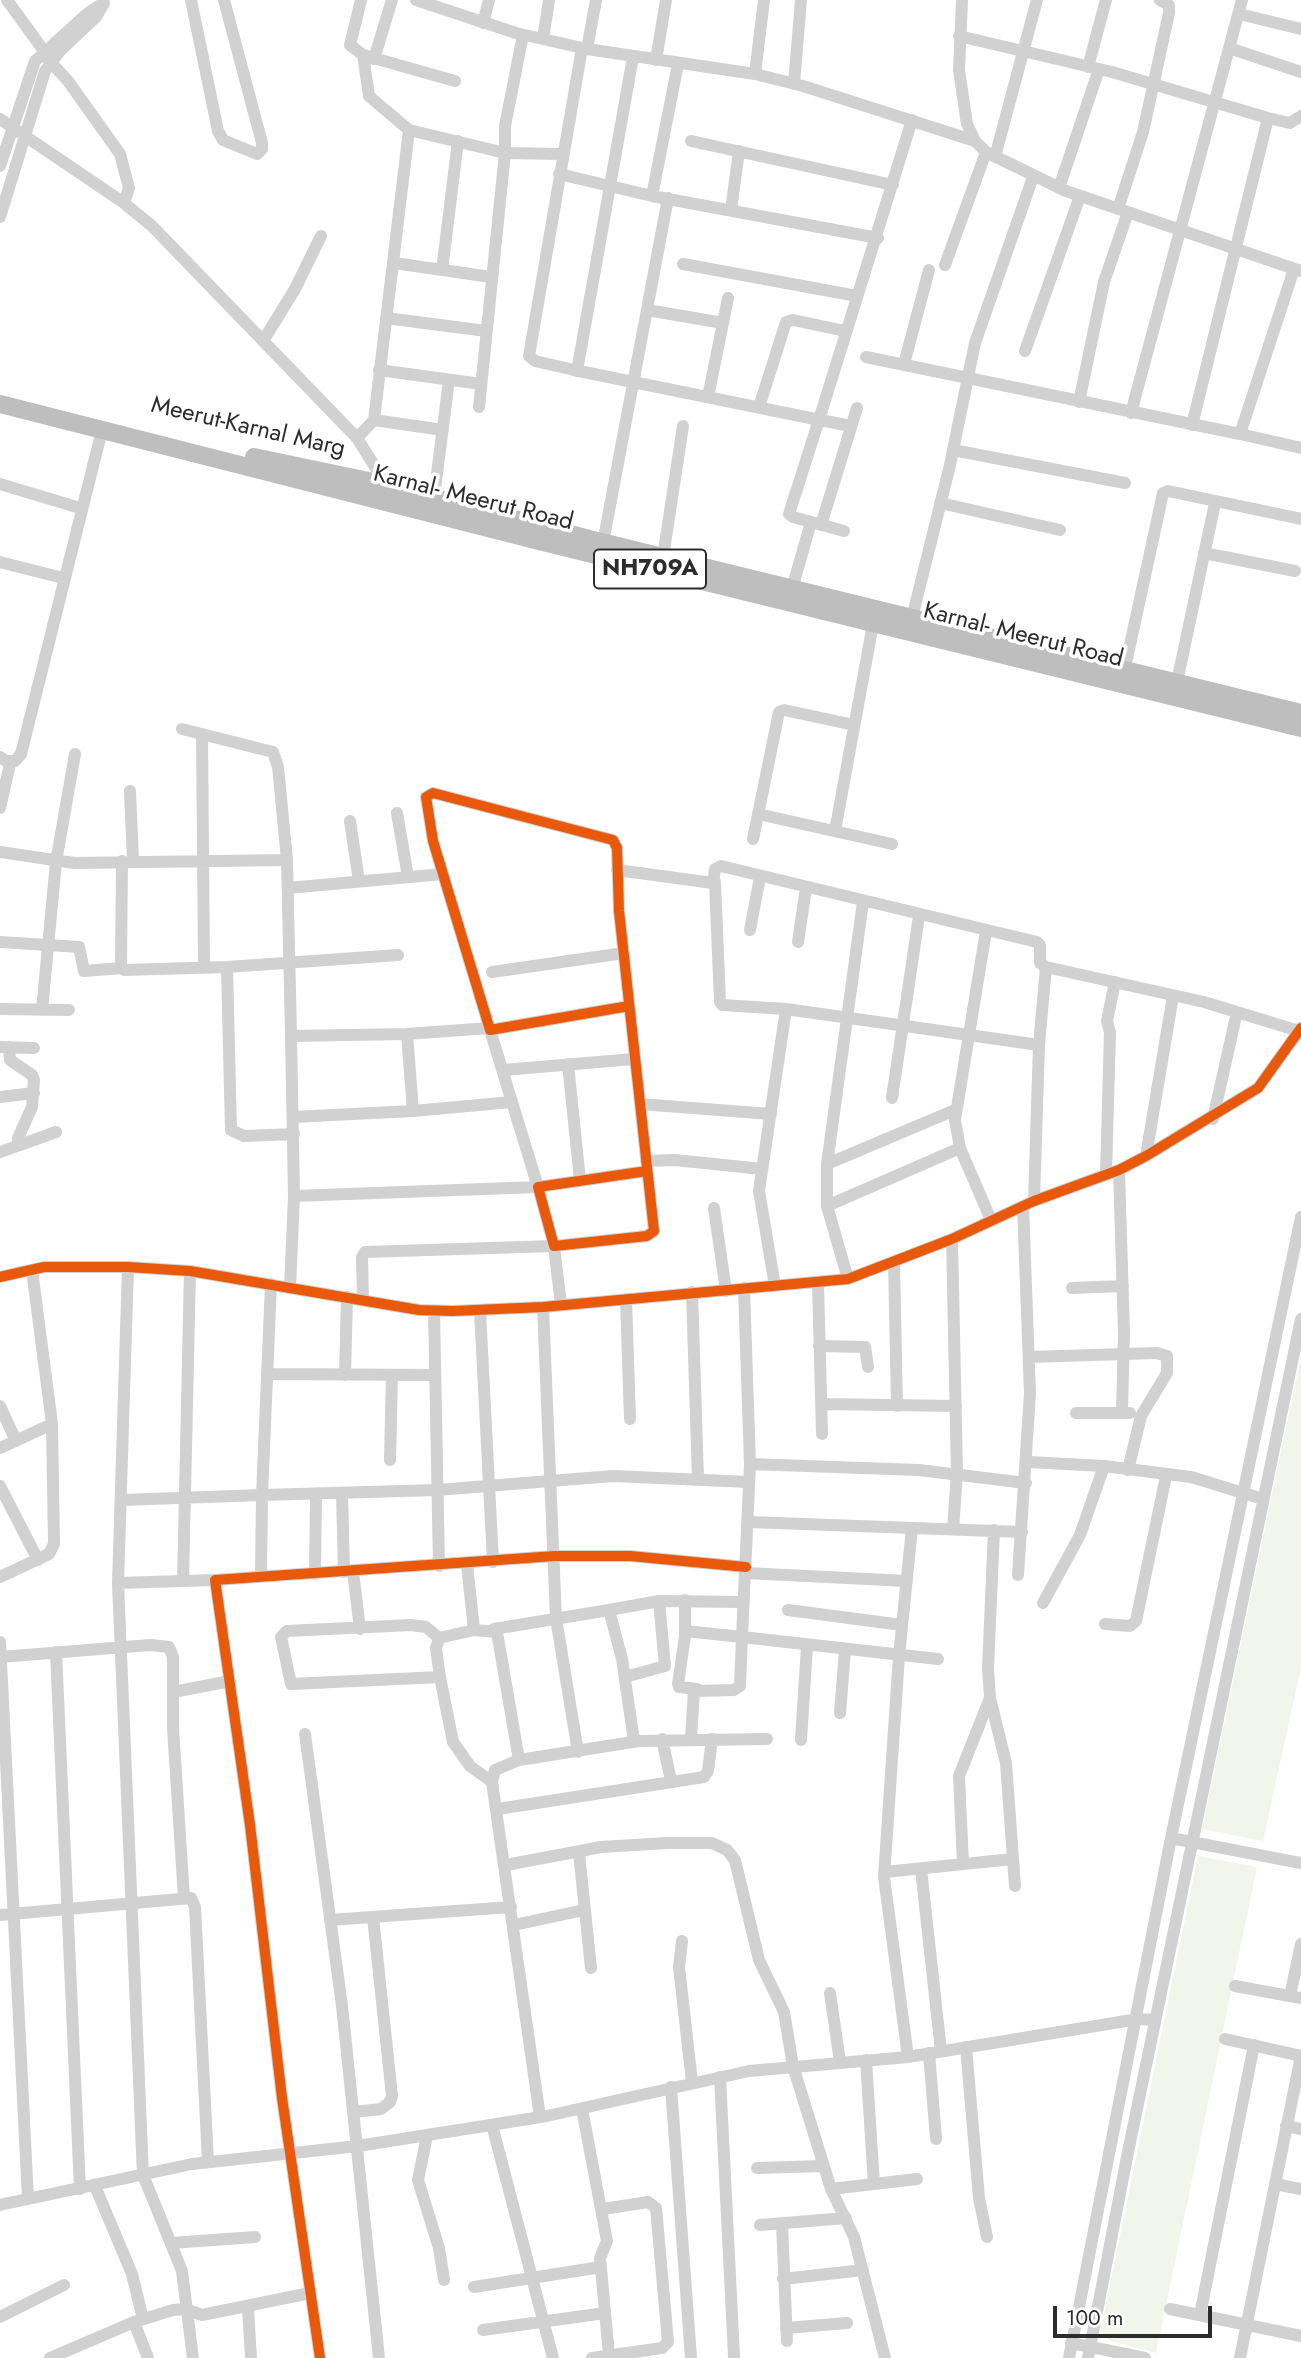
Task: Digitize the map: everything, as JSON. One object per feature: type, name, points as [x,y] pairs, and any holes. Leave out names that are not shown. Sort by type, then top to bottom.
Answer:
[{"type":"highway","name":"Meerut-Karnal Marg","points":[[0,391],[381,492],[434,497],[663,557],[1301,713]]},
{"type":"highway","name":"Karnal- Meerut Road","points":[[0,404],[102,430],[381,492],[873,624],[1301,728]]},
{"type":"street","points":[[7,0],[120,154],[129,188],[124,203]]},
{"type":"street","points":[[191,0],[218,131],[223,140],[257,153],[262,149],[262,143],[224,0]]},
{"type":"street","points":[[361,0],[350,44],[369,57],[455,81]]},
{"type":"street","points":[[392,0],[369,57],[369,96],[410,130],[505,153],[562,154]]},
{"type":"street","points":[[416,0],[523,35],[634,57],[755,74],[912,120],[975,141],[991,154],[1059,188],[1297,270],[1240,434]]},
{"type":"street","points":[[483,23],[489,0]]},
{"type":"street","points":[[543,39],[550,0]]},
{"type":"street","points":[[596,0],[562,154],[528,352],[535,361],[851,426]]},
{"type":"street","points":[[656,60],[666,0]]},
{"type":"street","points":[[755,74],[764,0]]},
{"type":"street","points":[[794,84],[802,0]]},
{"type":"street","points":[[962,0],[959,70],[967,124],[975,141]]},
{"type":"street","points":[[945,265],[991,154],[1037,0]]},
{"type":"street","points":[[1059,188],[1093,68],[1106,0]]},
{"type":"street","points":[[1079,402],[1104,282],[1143,132],[1169,13],[1169,5],[1160,0]]},
{"type":"street","points":[[1131,413],[1242,0]]},
{"type":"street","points":[[0,166],[5,123],[26,80],[45,55],[88,13],[105,2]]},
{"type":"street","points":[[1238,14],[1301,29]]},
{"type":"street","points":[[480,407],[505,153],[505,126],[523,35]]},
{"type":"street","points":[[959,36],[1093,68],[1268,118],[1290,123],[1301,116]]},
{"type":"street","points":[[1230,48],[1301,72]]},
{"type":"street","points":[[0,217],[39,85],[45,55]]},
{"type":"street","points":[[577,370],[634,57]]},
{"type":"street","points":[[652,196],[678,64]]},
{"type":"street","points":[[1192,425],[1268,118]]},
{"type":"street","points":[[844,531],[790,516],[789,510],[845,331],[878,238],[912,120]]},
{"type":"street","points":[[5,123],[124,203],[152,226],[357,438],[377,468],[381,492]]},
{"type":"street","points":[[357,438],[374,420],[410,130]]},
{"type":"street","points":[[442,270],[458,141]]},
{"type":"street","points":[[691,141],[893,185]]},
{"type":"street","points":[[731,210],[739,151]]},
{"type":"street","points":[[559,173],[652,196],[878,238]]},
{"type":"street","points":[[912,618],[982,318],[1033,177]]},
{"type":"street","points":[[1025,351],[1080,196]]},
{"type":"street","points":[[603,542],[668,198]]},
{"type":"street","points":[[263,341],[295,289],[321,236]]},
{"type":"street","points":[[394,263],[491,277]]},
{"type":"street","points":[[683,264],[858,296]]},
{"type":"street","points":[[904,364],[929,270]]},
{"type":"street","points":[[708,397],[728,298]]},
{"type":"street","points":[[647,310],[723,323]]},
{"type":"street","points":[[386,318],[486,331]]},
{"type":"street","points":[[760,407],[786,322],[793,320],[845,331]]},
{"type":"street","points":[[866,357],[1301,448]]},
{"type":"street","points":[[379,370],[481,384]]},
{"type":"street","points":[[434,497],[449,380]]},
{"type":"street","points":[[792,589],[857,408]]},
{"type":"street","points":[[374,420],[443,430]]},
{"type":"street","points":[[663,557],[683,426]]},
{"type":"street","points":[[0,808],[5,759],[15,761],[21,754],[80,508],[102,430]]},
{"type":"street","points":[[953,450],[1125,483]]},
{"type":"street","points":[[0,484],[80,508]]},
{"type":"street","points":[[1125,668],[1161,496],[1168,491],[1301,519]]},
{"type":"street","points":[[1177,682],[1215,502]]},
{"type":"street","points":[[940,503],[1060,530]]},
{"type":"street","points":[[1204,553],[1295,571]]},
{"type":"street","points":[[1,565],[63,578]]},
{"type":"street","points":[[835,831],[873,624]]},
{"type":"street","points":[[753,839],[779,712],[784,710],[855,724]]},
{"type":"street","points":[[182,729],[272,752],[278,767],[287,860],[290,960],[294,1196],[290,1287]]},
{"type":"street","points":[[202,734],[204,967]]},
{"type":"street","points":[[42,1010],[56,862],[75,754]]},
{"type":"street","points":[[122,968],[130,791]]},
{"type":"street","points":[[363,1300],[362,1257],[365,1252],[554,1246],[652,1234],[655,1226],[634,1059],[617,848],[609,836],[433,793],[426,797],[425,807],[538,1187],[554,1246],[561,1305]]},
{"type":"street","points":[[397,813],[408,877]]},
{"type":"street","points":[[758,814],[892,845]]},
{"type":"street","points":[[350,821],[359,881]]},
{"type":"street","points":[[0,852],[56,862],[287,860]]},
{"type":"street","points":[[0,1277],[32,1270],[128,1267],[190,1271],[434,1311],[542,1307],[692,1292],[818,1284],[848,1279],[1028,1204],[1112,1173],[1213,1119],[1258,1088],[1300,1029],[1046,967],[1040,963],[1039,943],[717,866],[715,882],[722,1005],[786,1009],[1038,1045]]},
{"type":"street","points":[[617,870],[715,882]]},
{"type":"street","points":[[288,888],[443,874]]},
{"type":"street","points":[[750,930],[760,877]]},
{"type":"street","points":[[798,942],[806,888]]},
{"type":"street","points":[[848,1279],[827,1206],[827,1164],[863,902]]},
{"type":"street","points":[[892,1098],[919,916]]},
{"type":"street","points":[[986,930],[955,1110],[960,1148],[991,1220]]},
{"type":"street","points":[[0,942],[80,948],[84,971],[227,967],[290,960],[398,955]]},
{"type":"street","points":[[492,972],[624,953]]},
{"type":"street","points":[[227,967],[231,1130],[244,1136],[293,1133]]},
{"type":"street","points":[[1018,1575],[1028,1462],[1028,1204],[1046,967]]},
{"type":"street","points":[[1115,982],[1107,1021],[1110,1032],[1112,1173],[1123,1286],[1122,1411]]},
{"type":"street","points":[[1146,1156],[1173,996]]},
{"type":"street","points":[[291,1036],[490,1029],[629,1006]]},
{"type":"street","points":[[0,1009],[69,1010]]},
{"type":"street","points":[[775,1286],[760,1206],[762,1169],[786,1009]]},
{"type":"street","points":[[1213,1119],[1237,1012]]},
{"type":"street","points":[[407,1034],[413,1111]]},
{"type":"street","points":[[18,1145],[34,1093],[32,1075],[10,1060],[4,1047],[34,1048]]},
{"type":"street","points":[[503,1070],[634,1059]]},
{"type":"street","points":[[569,1064],[580,1180]]},
{"type":"street","points":[[0,1097],[34,1093]]},
{"type":"street","points":[[293,1117],[413,1111],[512,1102]]},
{"type":"street","points":[[640,1104],[771,1114]]},
{"type":"street","points":[[827,1164],[955,1110]]},
{"type":"street","points":[[0,1152],[56,1132]]},
{"type":"street","points":[[827,1206],[960,1148]]},
{"type":"street","points":[[294,1196],[538,1187],[675,1160],[762,1169]]},
{"type":"street","points":[[714,1208],[726,1291]]},
{"type":"street","points":[[1069,2358],[1138,2019],[1171,1838],[1301,1217]]},
{"type":"street","points":[[951,1238],[957,1474],[953,1529]]},
{"type":"street","points":[[894,1262],[897,1406]]},
{"type":"street","points":[[128,1267],[118,1583],[143,2175],[182,2271],[193,2358]]},
{"type":"street","points":[[0,1577],[49,1554],[54,1544],[52,1424],[32,1270]]},
{"type":"street","points":[[183,1581],[190,1271]]},
{"type":"street","points":[[261,1576],[271,1284]]},
{"type":"street","points":[[818,1284],[822,1434]]},
{"type":"street","points":[[1072,1288],[1123,1286]]},
{"type":"street","points":[[685,1600],[685,1632],[678,1686],[734,1690],[740,1686],[749,1522],[750,1464],[744,1288]]},
{"type":"street","points":[[692,1292],[698,1479]]},
{"type":"street","points":[[345,1375],[347,1297]]},
{"type":"street","points":[[626,1299],[630,1419]]},
{"type":"street","points":[[542,1307],[556,1618],[578,1752]]},
{"type":"street","points":[[434,1311],[439,1566]]},
{"type":"street","points":[[480,1311],[493,1562]]},
{"type":"street","points":[[1089,2353],[1155,2020],[1301,1319]]},
{"type":"street","points":[[819,1346],[865,1347],[868,1367]]},
{"type":"street","points":[[1029,1357],[1164,1354],[1169,1360],[1167,1373],[1141,1416],[1128,1470]]},
{"type":"street","points":[[268,1374],[435,1375]]},
{"type":"street","points":[[390,1460],[393,1375]]},
{"type":"street","points":[[822,1404],[956,1406]]},
{"type":"street","points":[[0,1406],[16,1441]]},
{"type":"street","points":[[1076,1413],[1122,1411],[1141,1416]]},
{"type":"street","points":[[0,1448],[52,1424]]},
{"type":"street","points":[[1028,1462],[1104,1466],[1166,1476],[1199,1478],[1244,1495],[1263,1499]]},
{"type":"street","points":[[750,1464],[957,1474],[1026,1483]]},
{"type":"street","points":[[1043,1603],[1080,1535],[1104,1466]]},
{"type":"street","points":[[121,1500],[438,1490],[613,1476],[749,1482]]},
{"type":"street","points":[[1105,1624],[1130,1626],[1136,1621],[1166,1476]]},
{"type":"street","points":[[0,1486],[38,1560]]},
{"type":"street","points":[[315,1574],[316,1494]]},
{"type":"street","points":[[342,1494],[349,1572],[360,1629]]},
{"type":"street","points":[[749,1522],[1022,1532]]},
{"type":"street","points":[[908,2057],[885,1872],[899,1656],[912,1528]]},
{"type":"street","points":[[994,1530],[988,1634],[990,1698],[1005,1754],[1015,1886]]},
{"type":"street","points":[[118,1583],[349,1572],[555,1556],[630,1556],[746,1570],[907,1581]]},
{"type":"street","points":[[467,1564],[474,1630]]},
{"type":"street","points":[[215,1580],[252,1837],[282,2098],[320,2358]]},
{"type":"street","points":[[439,1638],[659,1601],[743,1602]]},
{"type":"street","points":[[625,1677],[665,1667],[659,1601]]},
{"type":"street","points":[[609,1610],[625,1677],[634,1741]]},
{"type":"street","points":[[788,1610],[902,1625]]},
{"type":"street","points":[[439,1638],[426,1627],[411,1625],[284,1632],[281,1637],[289,1682],[296,1685],[440,1677]]},
{"type":"street","points":[[494,1629],[499,1637],[519,1760]]},
{"type":"street","points":[[685,1632],[938,1659]]},
{"type":"street","points":[[439,1638],[436,1647],[440,1677],[447,1722],[456,1748],[470,1766],[492,1782]]},
{"type":"street","points":[[0,1642],[6,1914],[28,2199]]},
{"type":"street","points":[[801,1740],[807,1646]]},
{"type":"street","points":[[1,1657],[169,1647],[173,1657],[184,1898]]},
{"type":"street","points":[[840,1713],[845,1650]]},
{"type":"street","points":[[55,1652],[80,2189]]},
{"type":"street","points":[[173,1692],[230,1681]]},
{"type":"street","points":[[691,1738],[696,1689]]},
{"type":"street","points":[[963,1864],[959,1776],[990,1698]]},
{"type":"street","points":[[306,1734],[358,2146],[379,2358]]},
{"type":"street","points":[[540,2117],[498,1809],[492,1782],[495,1769],[519,1760],[634,1741],[691,1738],[767,1739]]},
{"type":"street","points":[[662,1739],[671,1781]]},
{"type":"street","points":[[498,1809],[706,1775],[712,1739]]},
{"type":"street","points":[[1171,1838],[1301,1863]]},
{"type":"street","points":[[506,1865],[617,1845],[712,1843],[727,1850],[739,1870],[759,1960],[784,2012],[793,2066],[823,2166],[846,2218],[863,2270],[885,2358]]},
{"type":"street","points":[[579,1853],[591,1968]]},
{"type":"street","points":[[885,1872],[1013,1859]]},
{"type":"street","points":[[922,1869],[935,2052],[936,2139]]},
{"type":"street","points":[[6,1914],[191,1898],[195,1907],[208,2162]]},
{"type":"street","points":[[330,1920],[511,1907]]},
{"type":"street","points":[[514,1925],[584,1910]]},
{"type":"street","points":[[354,2112],[381,2109],[390,2102],[392,2096],[373,1917]]},
{"type":"street","points":[[682,1941],[679,1967],[692,2082]]},
{"type":"street","points":[[1235,1986],[1295,1997],[1301,1944]]},
{"type":"street","points":[[830,1993],[840,2062]]},
{"type":"street","points":[[0,2205],[208,2162],[358,2146],[540,2117],[720,2077],[793,2066],[908,2057],[1138,2019],[1155,2020]]},
{"type":"street","points":[[1225,2039],[1301,2056],[1240,2358]]},
{"type":"street","points":[[1200,2315],[1254,2045]]},
{"type":"street","points":[[966,2047],[979,2198],[987,2237]]},
{"type":"street","points":[[866,2060],[874,2184]]},
{"type":"street","points":[[720,2077],[734,2356]]},
{"type":"street","points":[[671,2087],[691,2358]]},
{"type":"street","points":[[582,2109],[607,2241],[601,2254],[601,2267],[609,2356]]},
{"type":"street","points":[[492,2125],[553,2358]]},
{"type":"street","points":[[1286,2126],[1301,2129]]},
{"type":"street","points":[[427,2136],[418,2180],[439,2248],[444,2280]]},
{"type":"street","points":[[757,2168],[823,2166]]},
{"type":"street","points":[[831,2189],[917,2179]]},
{"type":"street","points":[[1275,2184],[1301,2189]]},
{"type":"street","points":[[94,2186],[132,2274],[148,2358]]},
{"type":"street","points":[[592,2358],[662,2348],[668,2342],[657,2212],[654,2205],[648,2202],[603,2209]]},
{"type":"street","points":[[760,2225],[846,2218]]},
{"type":"street","points":[[782,2224],[787,2334],[847,2323]]},
{"type":"street","points":[[171,2243],[255,2237]]},
{"type":"street","points":[[474,2287],[601,2267]]},
{"type":"street","points":[[783,2279],[863,2270]]},
{"type":"street","points":[[0,2301],[3,2315],[64,2286]]},
{"type":"street","points":[[50,2358],[139,2320],[186,2309],[202,2315],[248,2308],[310,2292]]},
{"type":"street","points":[[248,2308],[251,2358]]},
{"type":"street","points":[[1170,2309],[1301,2336]]},
{"type":"street","points":[[483,2330],[605,2313]]},
{"type":"street","points":[[1071,2343],[1089,2353],[1145,2358]]},
{"type":"shaded area","points":[[1301,1356],[1301,1667],[1263,1841],[1202,1829]]},
{"type":"shaded area","points":[[1198,1856],[1257,1867],[1156,2353],[1111,2341],[1100,2333]]},
{"type":"cycle path","points":[[629,1006],[490,1030],[433,841],[426,797],[433,793],[613,840],[617,848],[619,911],[654,1231],[647,1236],[554,1246],[538,1187],[647,1171]]},
{"type":"cycle path","points":[[0,1277],[44,1267],[128,1267],[190,1271],[419,1310],[453,1311],[543,1307],[848,1279],[952,1239],[1034,1201],[1119,1170],[1146,1156],[1258,1088],[1301,1028]]},
{"type":"cycle path","points":[[320,2358],[282,2098],[250,1825],[215,1580],[555,1556],[630,1556],[746,1567]]}]
